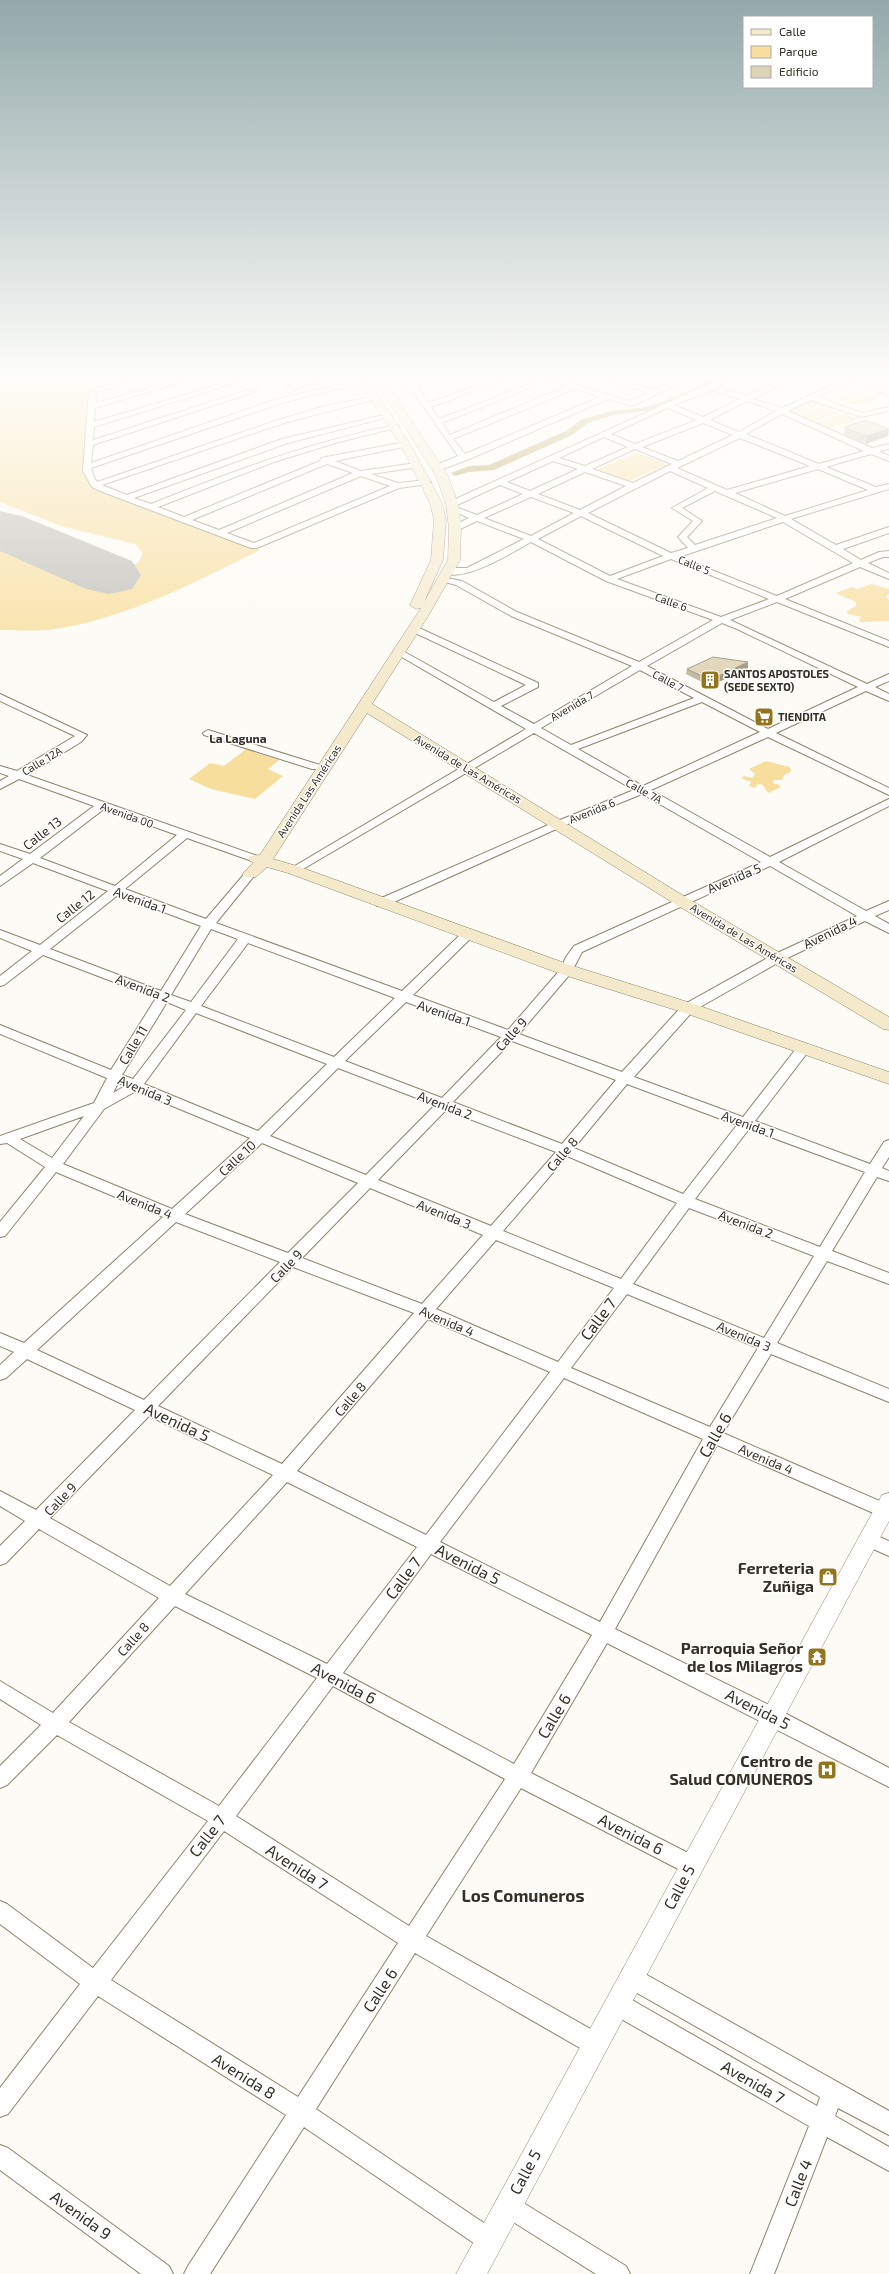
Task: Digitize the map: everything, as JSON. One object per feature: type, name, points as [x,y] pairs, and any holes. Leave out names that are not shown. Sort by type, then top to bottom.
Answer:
[{"type":"main road","points":[[428,486],[436,503],[440,520],[437,560],[406,627],[316,767],[256,865],[294,870],[467,935],[567,970],[688,1008],[889,1078]]},
{"type":"main road","points":[[364,705],[414,629],[454,560],[455,528],[452,506],[445,486]]},
{"type":"main road","name":"Avenida de Las Américas","points":[[364,705],[681,900],[889,1025]]},
{"type":"main road","name":"Avenida Las Américas","points":[[256,865],[364,705]]},
{"type":"street","points":[[98,486],[254,546],[397,486]]},
{"type":"street","points":[[126,498],[159,486]]},
{"type":"street","points":[[151,507],[202,486]]},
{"type":"street","points":[[184,520],[266,486]]},
{"type":"street","points":[[219,532],[329,486]]},
{"type":"street","points":[[452,506],[492,486]]},
{"type":"street","name":"Calle 5","points":[[511,486],[581,513],[670,556],[889,644]]},
{"type":"street","points":[[455,528],[549,486]]},
{"type":"street","points":[[446,575],[469,571],[633,486]]},
{"type":"street","points":[[711,486],[783,518],[837,548],[860,563],[889,576]]},
{"type":"street","points":[[727,493],[751,486]]},
{"type":"street","points":[[866,486],[889,496]]},
{"type":"street","points":[[609,579],[670,556],[783,518],[889,486]]},
{"type":"street","points":[[693,548],[682,537],[698,522],[676,508],[715,488]]},
{"type":"street","name":"Calle 6","points":[[452,506],[532,539],[609,579],[720,620],[889,698]]},
{"type":"street","points":[[837,548],[889,530]]},
{"type":"street","name":"Avenida 7","points":[[294,870],[466,767],[720,620],[777,599],[882,554],[889,554]]},
{"type":"street","name":"Calle 7","points":[[446,575],[514,614],[640,666],[701,699],[889,792]]},
{"type":"street","points":[[414,629],[534,685],[493,706]]},
{"type":"street","name":"Calle 7A","points":[[398,652],[889,929]]},
{"type":"street","name":"Avenida 6","points":[[381,903],[559,824],[642,790],[889,677]]},
{"type":"street","name":"Calle 12A","points":[[0,697],[82,735],[77,740],[0,786]]},
{"type":"street","points":[[570,750],[701,699]]},
{"type":"street","points":[[208,733],[316,767]]},
{"type":"street","name":"Avenida 00","points":[[0,769],[184,835],[256,865]]},
{"type":"street","name":"Avenida 5","points":[[567,970],[572,957],[578,949],[681,900],[770,862],[889,802]]},
{"type":"street","name":"Calle 13","points":[[0,882],[100,806]]},
{"type":"street","name":"Calle 12","points":[[0,982],[116,891],[184,835]]},
{"type":"street","name":"Avenida 1","points":[[0,847],[881,1174]]},
{"type":"street","name":"Calle 11","points":[[0,1232],[54,1166],[99,1106],[114,1077],[208,925],[256,865]]},
{"type":"street","name":"Avenida 4","points":[[688,1008],[777,958],[864,915],[889,905]]},
{"type":"street","name":"Avenida 2","points":[[0,934],[565,1150],[686,1201],[889,1278]]},
{"type":"street","name":"Calle 10","points":[[0,1374],[259,1138],[467,935]]},
{"type":"street","points":[[4,1139],[99,1106],[135,1086],[245,939]]},
{"type":"street","name":"Calle 9","points":[[0,1558],[148,1409],[444,1105],[510,1036],[567,970]]},
{"type":"street","name":"Calle 8","points":[[0,1779],[55,1724],[285,1473],[427,1312],[624,1079],[688,1008]]},
{"type":"street","name":"Avenida 3","points":[[0,1029],[368,1183],[624,1286],[889,1396]]},
{"type":"street","name":"Calle 7","points":[[0,2106],[222,1818],[624,1286],[686,1201],[804,1048]]},
{"type":"street","name":"Avenida 4","points":[[4,1139],[54,1166],[175,1216],[427,1312],[713,1436],[886,1506]]},
{"type":"street","name":"Calle 6","points":[[196,2274],[518,1776],[604,1632],[713,1436],[824,1253],[881,1174],[889,1145]]},
{"type":"street","name":"Avenida 5","points":[[0,1339],[285,1473],[772,1716],[889,1778]]},
{"type":"street","name":"Avenida 6","points":[[0,1498],[40,1519],[172,1596],[330,1675],[518,1776],[691,1865]]},
{"type":"street","name":"Calle 5","points":[[470,2274],[772,1716],[879,1544],[886,1506]]},
{"type":"street","name":"Avenida 7","points":[[0,1689],[55,1724],[222,1818],[412,1940],[595,2044]]},
{"type":"street","name":"Avenida 8","points":[[0,1911],[95,1982],[301,2112],[489,2240]]},
{"type":"street","points":[[631,1978],[889,2124]]},
{"type":"street","name":"Avenida 7","points":[[617,2004],[889,2160]]},
{"type":"street","name":"Calle 4","points":[[762,2274],[833,2093]]},
{"type":"street","name":"Avenida 9","points":[[0,2156],[161,2274]]},
{"type":"street","points":[[508,2205],[618,2274]]},
{"type":"green space","points":[[0,486],[97,486],[260,550],[186,586],[135,608],[109,617],[82,624],[48,630],[0,630],[0,550],[84,586],[138,563],[143,553],[135,544],[61,526],[0,502]]},
{"type":"green space","points":[[872,584],[889,589],[889,595],[886,596],[889,600],[889,621],[860,622],[859,619],[862,617],[848,614],[847,611],[856,606],[856,602],[835,593],[852,587],[857,589]]},
{"type":"green space","points":[[246,749],[279,760],[268,769],[283,776],[255,799],[211,789],[189,779],[210,763],[224,766]]},
{"type":"green space","points":[[766,761],[790,767],[791,772],[784,775],[782,780],[773,780],[774,784],[778,784],[781,787],[768,793],[763,785],[758,784],[755,788],[749,786],[751,782],[741,778],[744,776],[752,778],[755,774],[749,769]]},
{"type":"building","points":[[713,657],[748,662],[710,680],[687,669]]},
{"type":"runway","points":[[0,529],[109,575]]},
{"type":"place","name":"SANTOS APOSTOLES (SEDE SEXTO)","points":[[710,680]]},
{"type":"place","name":"TIENDITA","points":[[764,717]]},
{"type":"place","name":"Ferreteria Zuñiga","points":[[828,1577]]},
{"type":"place","name":"Parroquia Señor de los Milagros","points":[[817,1657]]},
{"type":"place","name":"Centro de Salud COMUNEROS","points":[[827,1770]]},
{"type":"district","name":"La Laguna","points":[[238,739]]},
{"type":"district","name":"Los Comuneros","points":[[523,1896]]}]
